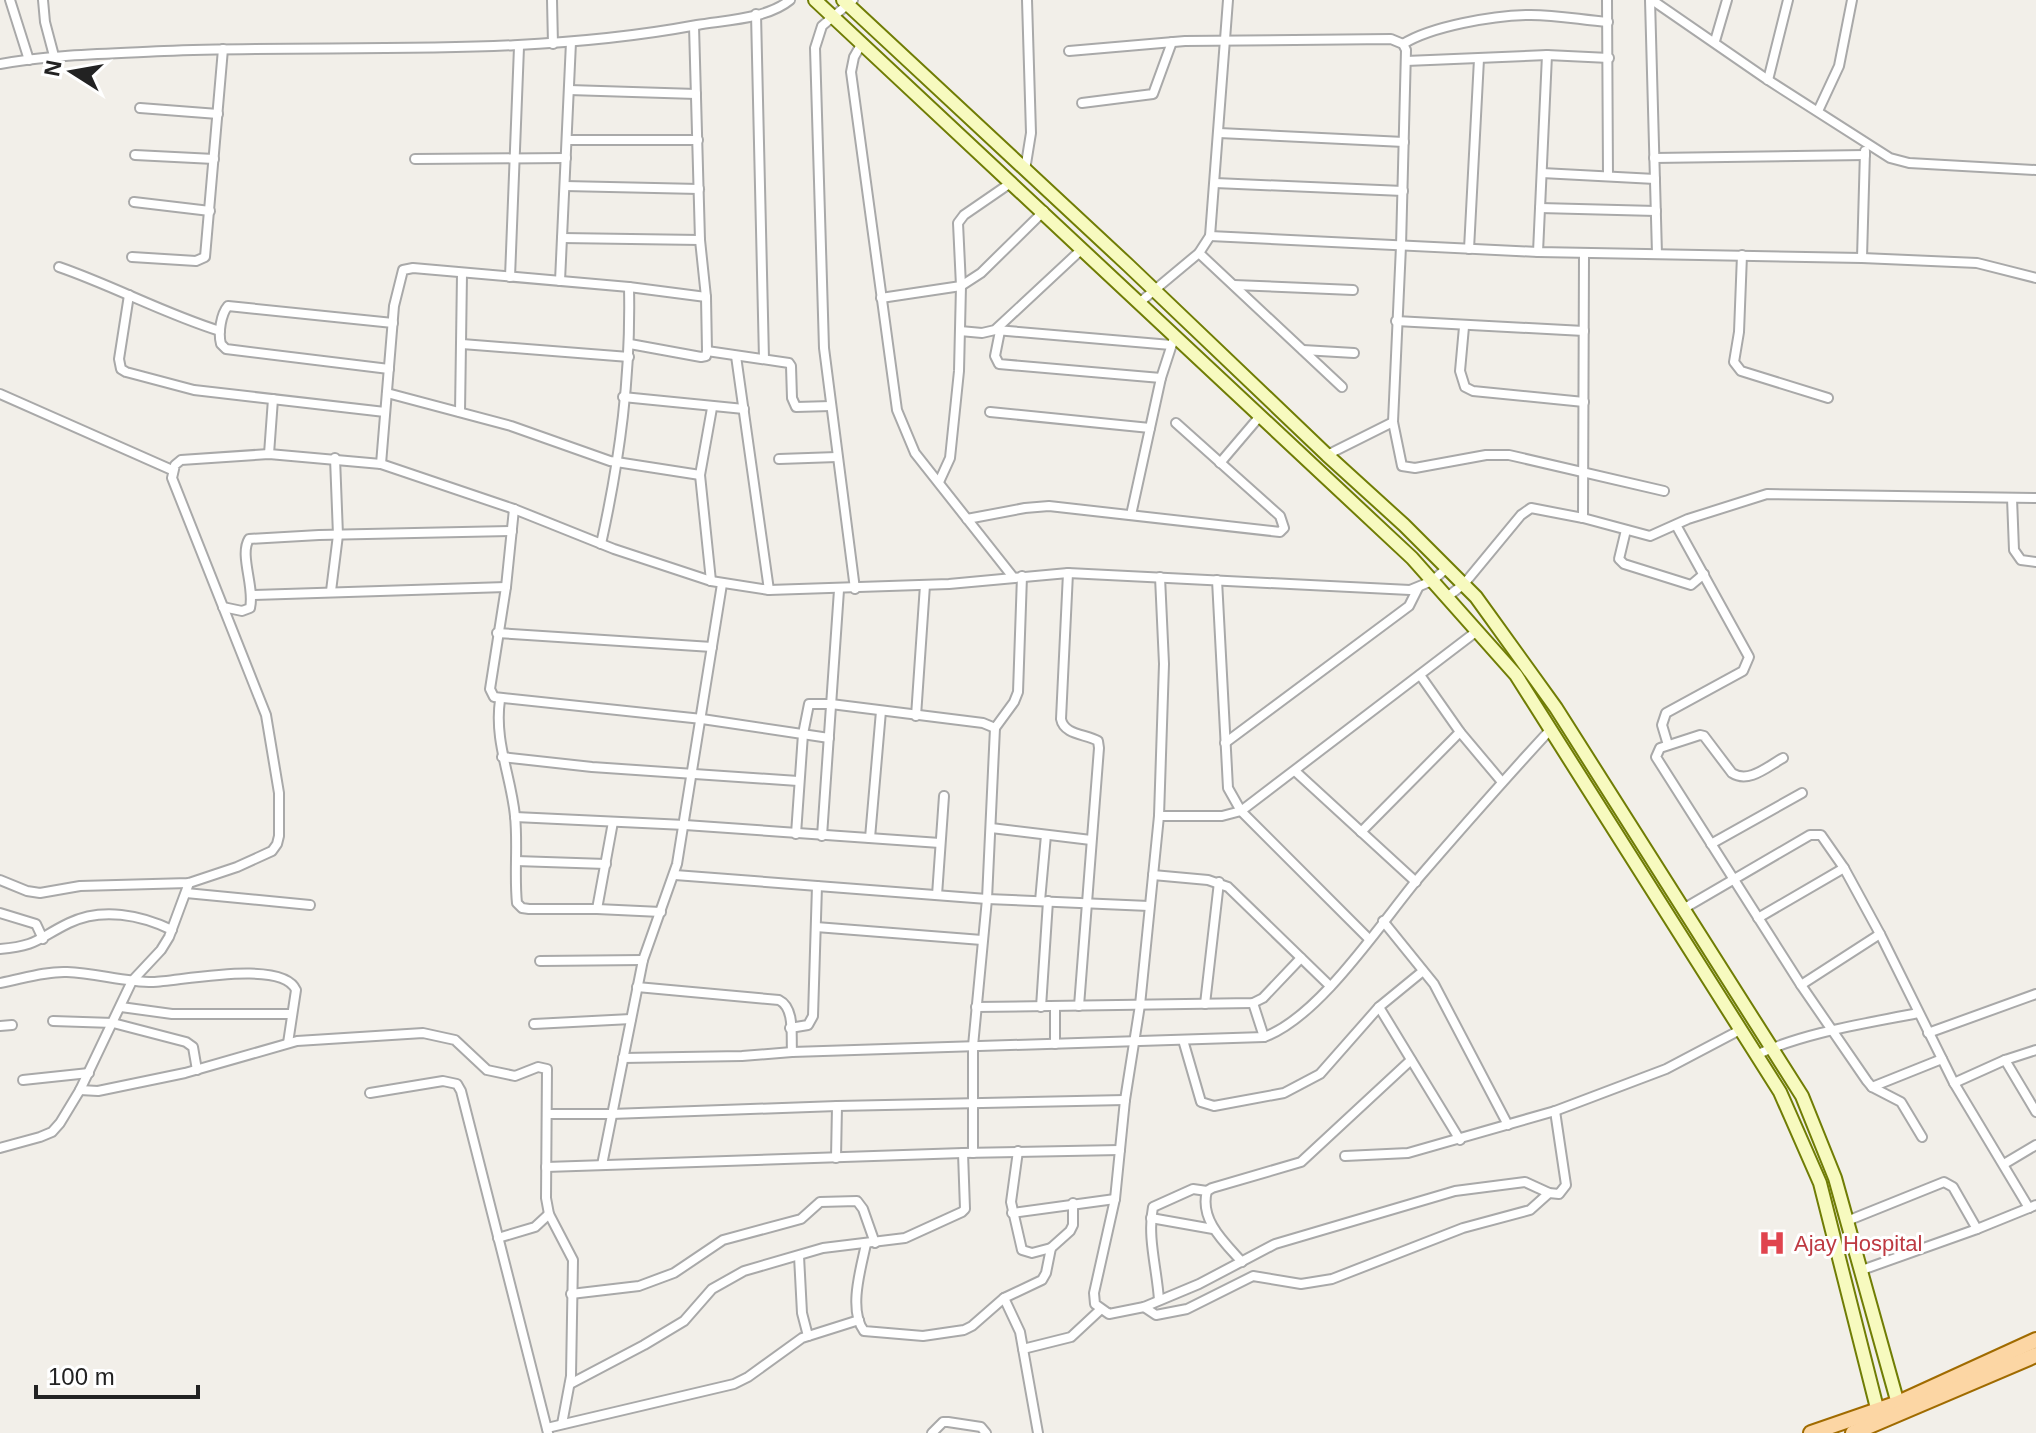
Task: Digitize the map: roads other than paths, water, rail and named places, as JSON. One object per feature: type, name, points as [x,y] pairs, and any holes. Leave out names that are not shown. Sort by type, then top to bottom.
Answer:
[{"type":"main road","points":[[815,0],[1044,211],[1173,340],[1260,416],[1412,558],[1516,675],[1780,1092],[1820,1183],[1879,1417]]},
{"type":"main road","points":[[847,1],[1476,597],[1556,708],[1802,1096],[1835,1178],[1900,1408]]},
{"type":"main road","points":[[1900,1408],[2036,1340]]},
{"type":"main road","points":[[1853,1433],[1900,1408],[2036,1355]]},
{"type":"main road","points":[[1811,1433],[1879,1417]]},
{"type":"street","points":[[10,0],[29,60]]},
{"type":"street","points":[[43,0],[54,56]]},
{"type":"street","points":[[552,0],[553,44]]},
{"type":"street","points":[[0,64],[54,56],[223,49],[519,47],[660,33],[756,14],[790,0]]},
{"type":"street","points":[[1025,170],[1031,133],[1027,0]]},
{"type":"street","points":[[1139,303],[1199,253],[1210,236],[1228,0]]},
{"type":"street","points":[[1607,0],[1608,176]]},
{"type":"street","points":[[1651,0],[1890,158],[1909,163],[2036,170]]},
{"type":"street","points":[[1651,0],[1657,254]]},
{"type":"street","points":[[1715,41],[1727,0]]},
{"type":"street","points":[[1768,80],[1788,0]]},
{"type":"street","points":[[1818,111],[1839,66],[1852,0]]},
{"type":"street","points":[[847,1],[818,34],[815,48],[824,348],[855,589]]},
{"type":"street","points":[[756,14],[764,359]]},
{"type":"street","points":[[1403,44],[1419,35],[1478,21],[1525,15],[1608,22]]},
{"type":"street","points":[[630,344],[706,356],[694,26]]},
{"type":"street","points":[[1069,51],[1226,40],[1391,39],[1403,44]]},
{"type":"street","points":[[560,281],[571,42]]},
{"type":"street","points":[[1082,103],[1153,94],[1172,42]]},
{"type":"street","points":[[862,43],[854,57],[851,72],[897,410],[915,453],[1017,576],[1018,692],[995,728],[987,899],[973,1046],[973,1153]]},
{"type":"street","points":[[1403,44],[1406,61],[1403,191],[1393,422],[1402,466],[1408,468],[1486,455],[1509,455],[1664,491]]},
{"type":"street","points":[[510,277],[519,47]]},
{"type":"street","points":[[132,257],[202,259],[207,248],[223,49]]},
{"type":"street","points":[[1406,61],[1547,55],[1609,58]]},
{"type":"street","points":[[1538,252],[1547,55]]},
{"type":"street","points":[[1469,249],[1479,59]]},
{"type":"street","points":[[569,90],[696,94]]},
{"type":"street","points":[[140,108],[218,114]]},
{"type":"street","points":[[1219,133],[1404,142]]},
{"type":"street","points":[[567,140],[698,140]]},
{"type":"street","points":[[1862,258],[1865,143]]},
{"type":"street","points":[[135,155],[214,159]]},
{"type":"street","points":[[1654,158],[1865,155]]},
{"type":"street","points":[[415,159],[566,158]]},
{"type":"street","points":[[1542,173],[1655,179]]},
{"type":"street","points":[[939,482],[950,458],[959,371],[961,286],[958,223],[964,215],[1012,182]]},
{"type":"street","points":[[1215,183],[1403,191]]},
{"type":"street","points":[[565,186],[699,189]]},
{"type":"street","points":[[134,202],[210,211]]},
{"type":"street","points":[[1540,208],[1656,211]]},
{"type":"street","points":[[881,298],[961,286],[981,273],[1044,211]]},
{"type":"street","points":[[1210,236],[1584,254],[1742,255],[1987,264],[2036,278]]},
{"type":"street","points":[[562,238],[700,240]]},
{"type":"street","points":[[1082,249],[998,330],[995,356],[999,364],[1161,378]]},
{"type":"street","points":[[1199,253],[1342,387]]},
{"type":"street","points":[[1583,518],[1584,254]]},
{"type":"street","points":[[1742,255],[1739,332],[1734,355],[1737,367],[1741,371],[1828,398]]},
{"type":"street","points":[[59,267],[220,331]]},
{"type":"street","points":[[381,464],[393,323],[403,270],[413,268],[629,287],[706,297]]},
{"type":"street","points":[[460,412],[462,274]]},
{"type":"street","points":[[1233,285],[1353,290]]},
{"type":"street","points":[[601,544],[619,463],[630,344],[629,287]]},
{"type":"street","points":[[129,295],[119,359],[121,369],[126,372],[194,390],[385,412]]},
{"type":"street","points":[[389,369],[226,349],[221,344],[220,331],[228,306],[393,323]]},
{"type":"street","points":[[1396,321],[1584,331]]},
{"type":"street","points":[[1464,327],[1460,371],[1465,387],[1473,391],[1584,402]]},
{"type":"street","points":[[960,331],[982,333],[998,330],[1173,340],[1161,378],[1131,515]]},
{"type":"street","points":[[462,344],[629,357]]},
{"type":"street","points":[[1302,350],[1354,353]]},
{"type":"street","points":[[707,351],[783,361],[791,366],[792,398],[796,407],[831,406]]},
{"type":"street","points":[[736,356],[769,590]]},
{"type":"street","points":[[387,393],[511,426],[619,463],[700,475]]},
{"type":"street","points":[[0,394],[172,470]]},
{"type":"street","points":[[623,397],[744,409]]},
{"type":"street","points":[[269,454],[273,399]]},
{"type":"street","points":[[711,581],[700,475],[712,408]]},
{"type":"street","points":[[990,412],[1150,428]]},
{"type":"street","points":[[1220,463],[1260,416]]},
{"type":"street","points":[[1327,455],[1393,422]]},
{"type":"street","points":[[967,519],[1036,506],[1280,532],[1284,528],[1280,516],[1176,423]]},
{"type":"street","points":[[0,880],[40,893],[80,886],[189,883],[272,851],[279,836],[279,793],[269,727],[172,478],[172,470],[181,460],[269,454],[381,464],[711,581],[769,590],[839,590],[1068,573],[1418,588],[1447,568]]},
{"type":"street","points":[[779,459],[837,457]]},
{"type":"street","points":[[331,591],[338,535],[335,458]]},
{"type":"street","points":[[1447,597],[1464,584],[1521,515],[1531,508],[1650,536],[1767,494],[2036,498]]},
{"type":"street","points":[[2012,498],[2014,550],[2021,560],[2036,562]]},
{"type":"street","points":[[514,509],[490,689],[494,697],[702,719],[829,738]]},
{"type":"street","points":[[1668,745],[1662,725],[1666,713],[1743,671],[1749,657],[1676,525]]},
{"type":"street","points":[[1626,530],[1619,559],[1624,564],[1691,585],[1704,574]]},
{"type":"street","points":[[223,607],[250,608],[252,595],[245,550],[249,539],[512,531]]},
{"type":"street","points":[[1068,573],[1062,726],[1098,741],[1099,748],[1079,1006]]},
{"type":"street","points":[[1160,577],[1164,664],[1159,816],[1140,1005],[1125,1100],[1115,1199],[1094,1293],[1095,1304],[1109,1314],[1144,1307],[1275,1244],[1464,1189],[1525,1182],[1559,1194],[1566,1185],[1555,1111]]},
{"type":"street","points":[[1217,580],[1228,788],[1241,811],[1369,939]]},
{"type":"street","points":[[602,1165],[643,960],[675,875],[722,584]]},
{"type":"street","points":[[916,716],[925,585]]},
{"type":"street","points":[[252,595],[506,587]]},
{"type":"street","points":[[1225,743],[1409,606],[1418,588]]},
{"type":"street","points":[[822,836],[839,590]]},
{"type":"street","points":[[1159,816],[1222,816],[1241,811],[1477,631]]},
{"type":"street","points":[[497,633],[712,647]]},
{"type":"street","points":[[1420,675],[1460,732],[1502,782]]},
{"type":"street","points":[[500,700],[498,722],[502,757],[515,817],[517,903],[522,908],[661,912]]},
{"type":"street","points":[[796,834],[798,781],[809,704],[983,723],[995,728]]},
{"type":"street","points":[[870,838],[881,711]]},
{"type":"street","points":[[623,1058],[1264,1037],[1275,1033],[1330,986],[1416,882],[1550,730]]},
{"type":"street","points":[[1361,832],[1460,732]]},
{"type":"street","points":[[1783,758],[1744,778],[1732,773],[1704,736],[1695,735],[1660,748],[1657,752],[1658,763],[1801,985],[1872,1087],[1901,1102],[1922,1137]]},
{"type":"street","points":[[502,757],[693,775],[798,781]]},
{"type":"street","points":[[1295,771],[1416,882]]},
{"type":"street","points":[[1711,844],[1802,793]]},
{"type":"street","points":[[937,895],[944,796]]},
{"type":"street","points":[[515,817],[940,843]]},
{"type":"street","points":[[597,909],[613,822]]},
{"type":"street","points":[[991,828],[1091,840]]},
{"type":"street","points":[[1683,909],[1815,834],[1827,840],[1880,934],[1954,1083],[2033,1206],[1862,1270]]},
{"type":"street","points":[[1041,1007],[1046,835]]},
{"type":"street","points":[[516,861],[606,864]]},
{"type":"street","points":[[1758,918],[1844,868]]},
{"type":"street","points":[[675,875],[987,899],[1149,906]]},
{"type":"street","points":[[1153,875],[1219,882],[1228,887],[1330,986]]},
{"type":"street","points":[[1205,1004],[1219,882]]},
{"type":"street","points":[[0,1148],[52,1132],[80,1090],[132,981],[161,950],[172,930],[189,883]]},
{"type":"street","points":[[790,1028],[808,1025],[813,1016],[817,886]]},
{"type":"street","points":[[186,893],[310,905]]},
{"type":"street","points":[[0,913],[36,924],[43,939]]},
{"type":"street","points":[[0,949],[27,946],[71,922],[102,915],[142,917],[172,930]]},
{"type":"street","points":[[1383,921],[1439,994],[1508,1125]]},
{"type":"street","points":[[816,927],[982,940]]},
{"type":"street","points":[[1801,985],[1880,934]]},
{"type":"street","points":[[976,1007],[1253,1003],[1263,998],[1301,958]]},
{"type":"street","points":[[540,961],[643,960]]},
{"type":"street","points":[[1183,1040],[1201,1102],[1214,1106],[1284,1093],[1320,1074],[1379,1007],[1423,971]]},
{"type":"street","points":[[0,983],[64,972],[132,981],[233,974],[286,979],[296,990],[288,1043]]},
{"type":"street","points":[[637,987],[779,1000],[787,1007],[792,1052]]},
{"type":"street","points":[[1928,1033],[2036,994]]},
{"type":"street","points":[[1253,1003],[1264,1037]]},
{"type":"street","points":[[1055,1006],[1055,1044]]},
{"type":"street","points":[[121,1007],[172,1014],[292,1014]]},
{"type":"street","points":[[1379,1007],[1460,1140]]},
{"type":"street","points":[[1756,1055],[1835,1031],[1918,1013]]},
{"type":"street","points":[[534,1024],[631,1019]]},
{"type":"street","points":[[53,1021],[113,1023],[190,1044],[197,1070]]},
{"type":"street","points":[[0,1026],[12,1025]]},
{"type":"street","points":[[1345,1156],[1408,1153],[1555,1111],[1666,1069],[1740,1030]]},
{"type":"street","points":[[80,1090],[98,1091],[197,1070],[288,1043],[423,1033],[455,1040],[487,1070],[515,1076],[538,1067],[547,1069],[546,1198],[549,1214],[572,1253],[573,1268],[570,1384],[562,1424]]},
{"type":"street","points":[[1954,1083],[2036,1050]]},
{"type":"street","points":[[1872,1087],[1942,1059]]},
{"type":"street","points":[[1159,1300],[1157,1266],[1149,1233],[1156,1203],[1193,1189],[1207,1191],[1301,1162],[1411,1060]]},
{"type":"street","points":[[2005,1060],[2036,1112]]},
{"type":"street","points":[[23,1080],[89,1073]]},
{"type":"street","points":[[370,1093],[443,1081],[457,1084],[461,1091],[547,1430],[734,1384],[808,1336],[859,1320]]},
{"type":"street","points":[[548,1114],[1125,1100]]},
{"type":"street","points":[[836,1158],[837,1106]]},
{"type":"street","points":[[2004,1164],[2036,1145]]},
{"type":"street","points":[[546,1167],[1120,1150]]},
{"type":"street","points":[[1018,1151],[1011,1202],[1022,1250],[1032,1253],[1051,1248],[1070,1231],[1073,1203]]},
{"type":"street","points":[[570,1384],[684,1321],[719,1283],[751,1268],[823,1248],[913,1236],[962,1212],[965,1209],[963,1153]]},
{"type":"street","points":[[1847,1221],[1944,1182],[1953,1187],[1977,1229]]},
{"type":"street","points":[[1207,1191],[1206,1204],[1213,1229],[1242,1262]]},
{"type":"street","points":[[1144,1307],[1156,1315],[1187,1309],[1253,1276],[1301,1284],[1332,1279],[1463,1228],[1530,1210],[1549,1193]]},
{"type":"street","points":[[1012,1213],[1115,1199]]},
{"type":"street","points":[[571,1294],[639,1286],[674,1273],[723,1240],[801,1219],[820,1202],[857,1201],[863,1209],[870,1244],[857,1286],[860,1326],[869,1334],[914,1337],[964,1330],[1004,1298],[1042,1280],[1051,1248]]},
{"type":"street","points":[[498,1238],[535,1227],[549,1214]]},
{"type":"street","points":[[1151,1218],[1213,1229]]},
{"type":"street","points":[[799,1256],[802,1313],[808,1336]]},
{"type":"street","points":[[1004,1298],[1017,1322],[1038,1433]]},
{"type":"street","points":[[1023,1349],[1071,1337],[1100,1310]]},
{"type":"street","points":[[932,1433],[943,1422],[981,1427],[986,1433]]},
{"type":"place","name":"Ajay Hospital","points":[[1772,1243]]}]
